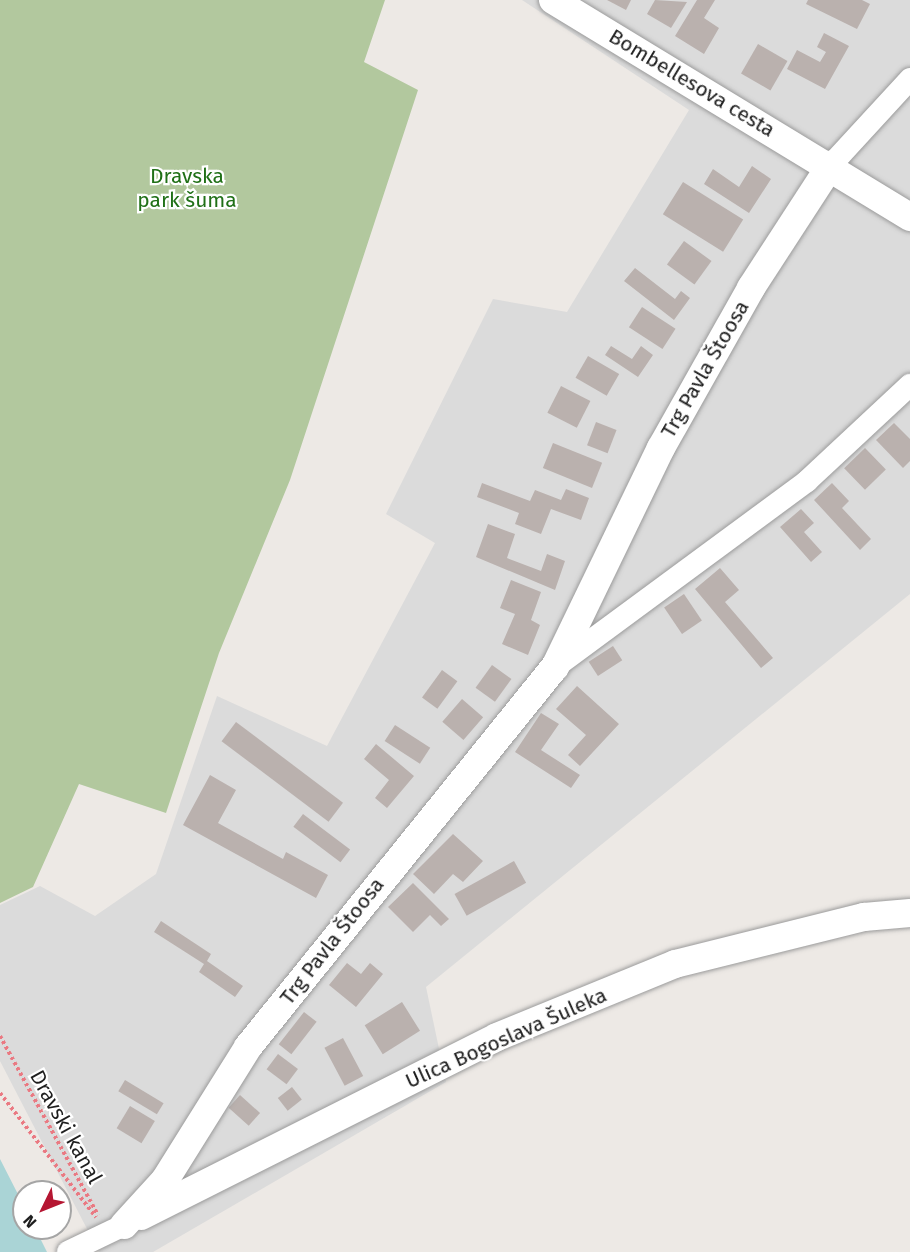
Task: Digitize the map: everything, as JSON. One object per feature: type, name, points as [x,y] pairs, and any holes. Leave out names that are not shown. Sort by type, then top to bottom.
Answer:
[{"type":"street","name":"Bombellesova cesta","points":[[554,0],[831,165]]},
{"type":"street","points":[[910,79],[831,165],[910,217]]},
{"type":"street","name":"Trg Pavla Štoosa","points":[[116,1228],[165,1180],[248,1047],[555,667],[661,448],[751,288],[831,165]]},
{"type":"street","name":"Trg Pavla Štoosa","points":[[555,667],[807,481],[910,385]]},
{"type":"street","name":"Ulica Bogoslava Šuleka","points":[[116,1228],[497,1038],[675,964],[864,916],[910,913]]},
{"type":"street","points":[[77,1248],[116,1228]]},
{"type":"path","name":"Dravski kanal","points":[[0,1036],[116,1228]]},
{"type":"path","points":[[0,1093],[116,1228]]},
{"type":"shaded area","points":[[522,0],[910,0],[910,594],[426,987],[446,1082],[153,1252],[99,1252],[72,1200],[72,1180],[62,1180],[0,1061],[0,905],[40,886],[95,916],[156,874],[217,696],[327,746],[435,543],[386,514],[493,299],[567,312],[689,110]]},
{"type":"green space","name":"Dravska park šuma","points":[[0,0],[385,0],[364,62],[418,90],[290,480],[219,653],[166,813],[79,784],[33,887],[0,903]]},
{"type":"water","points":[[0,1159],[12,1182],[12,1240],[41,1240],[47,1252],[0,1252]]},
{"type":"building","points":[[607,0],[631,0],[626,10]]},
{"type":"building","points":[[655,0],[687,2],[671,28],[647,14]]},
{"type":"building","points":[[697,0],[715,0],[704,18],[719,28],[704,54],[675,36]]},
{"type":"building","points":[[808,0],[862,0],[870,4],[857,29],[806,4]]},
{"type":"building","points":[[824,33],[849,46],[825,89],[787,69],[797,50],[820,62],[826,52],[817,47]]},
{"type":"building","points":[[758,44],[787,61],[770,90],[741,73]]},
{"type":"building","points":[[752,166],[771,179],[749,213],[704,184],[713,169],[739,187]]},
{"type":"building","points":[[683,182],[743,220],[723,252],[663,214]]},
{"type":"building","points":[[684,241],[712,261],[694,284],[667,264]]},
{"type":"building","points":[[635,268],[675,299],[681,291],[690,298],[674,320],[624,281]]},
{"type":"building","points":[[642,307],[676,329],[662,349],[629,327]]},
{"type":"building","points":[[611,346],[632,359],[641,346],[653,355],[638,377],[605,355]]},
{"type":"building","points":[[588,356],[619,374],[607,396],[576,378]]},
{"type":"building","points":[[561,386],[590,401],[577,428],[547,413]]},
{"type":"building","points":[[596,422],[617,430],[608,453],[587,445]]},
{"type":"building","points":[[894,423],[910,439],[910,461],[903,468],[876,440]]},
{"type":"building","points":[[553,443],[602,463],[592,488],[543,468]]},
{"type":"building","points":[[865,448],[886,470],[865,490],[844,468]]},
{"type":"building","points":[[482,483],[530,501],[535,490],[561,500],[566,489],[589,498],[581,520],[551,509],[541,534],[515,524],[519,513],[477,497]]},
{"type":"building","points":[[832,483],[849,501],[842,508],[871,539],[860,550],[814,500]]},
{"type":"building","points":[[801,509],[814,523],[804,532],[822,552],[811,562],[780,527]]},
{"type":"building","points":[[488,524],[515,534],[507,558],[541,571],[547,554],[565,561],[555,590],[476,557]]},
{"type":"building","points":[[720,568],[739,590],[725,602],[773,658],[761,668],[695,589]]},
{"type":"building","points":[[511,580],[541,592],[531,620],[540,625],[528,655],[502,644],[515,614],[500,608]]},
{"type":"building","points":[[684,594],[702,621],[682,634],[664,607]]},
{"type":"building","points":[[613,646],[622,660],[598,676],[589,662]]},
{"type":"building","points":[[492,665],[511,679],[495,702],[476,688]]},
{"type":"building","points":[[442,670],[457,681],[437,709],[422,698]]},
{"type":"building","points":[[577,686],[619,724],[580,766],[568,755],[586,735],[556,709]]},
{"type":"building","points":[[462,699],[483,717],[463,740],[442,722]]},
{"type":"building","points":[[541,713],[559,724],[541,750],[580,775],[571,788],[515,752]]},
{"type":"building","points":[[236,722],[343,803],[329,822],[222,741]]},
{"type":"building","points":[[395,725],[430,748],[420,764],[385,741]]},
{"type":"building","points":[[376,744],[414,776],[387,808],[375,798],[389,780],[364,759]]},
{"type":"building","points":[[210,775],[236,790],[218,823],[283,859],[286,852],[328,875],[316,898],[183,825]]},
{"type":"building","points":[[303,814],[350,850],[340,862],[293,827]]},
{"type":"building","points":[[453,834],[483,861],[463,882],[453,874],[434,894],[413,874]]},
{"type":"building","points":[[514,861],[526,883],[467,916],[455,894]]},
{"type":"building","points":[[413,883],[449,919],[441,926],[430,915],[413,932],[388,907]]},
{"type":"building","points":[[161,921],[211,954],[207,961],[243,986],[235,997],[199,972],[204,964],[154,932]]},
{"type":"building","points":[[347,963],[361,974],[370,963],[383,974],[356,1007],[329,985]]},
{"type":"building","points":[[402,1002],[420,1031],[383,1054],[365,1025]]},
{"type":"building","points":[[304,1012],[317,1022],[291,1054],[279,1044]]},
{"type":"building","points":[[343,1038],[363,1076],[345,1086],[324,1048]]},
{"type":"building","points":[[278,1054],[298,1069],[287,1084],[267,1069]]},
{"type":"building","points":[[125,1080],[164,1103],[157,1114],[118,1091]]},
{"type":"building","points":[[292,1087],[302,1100],[288,1111],[278,1098]]},
{"type":"building","points":[[240,1095],[260,1113],[249,1126],[229,1108]]},
{"type":"building","points":[[130,1106],[155,1121],[141,1143],[117,1128]]}]
